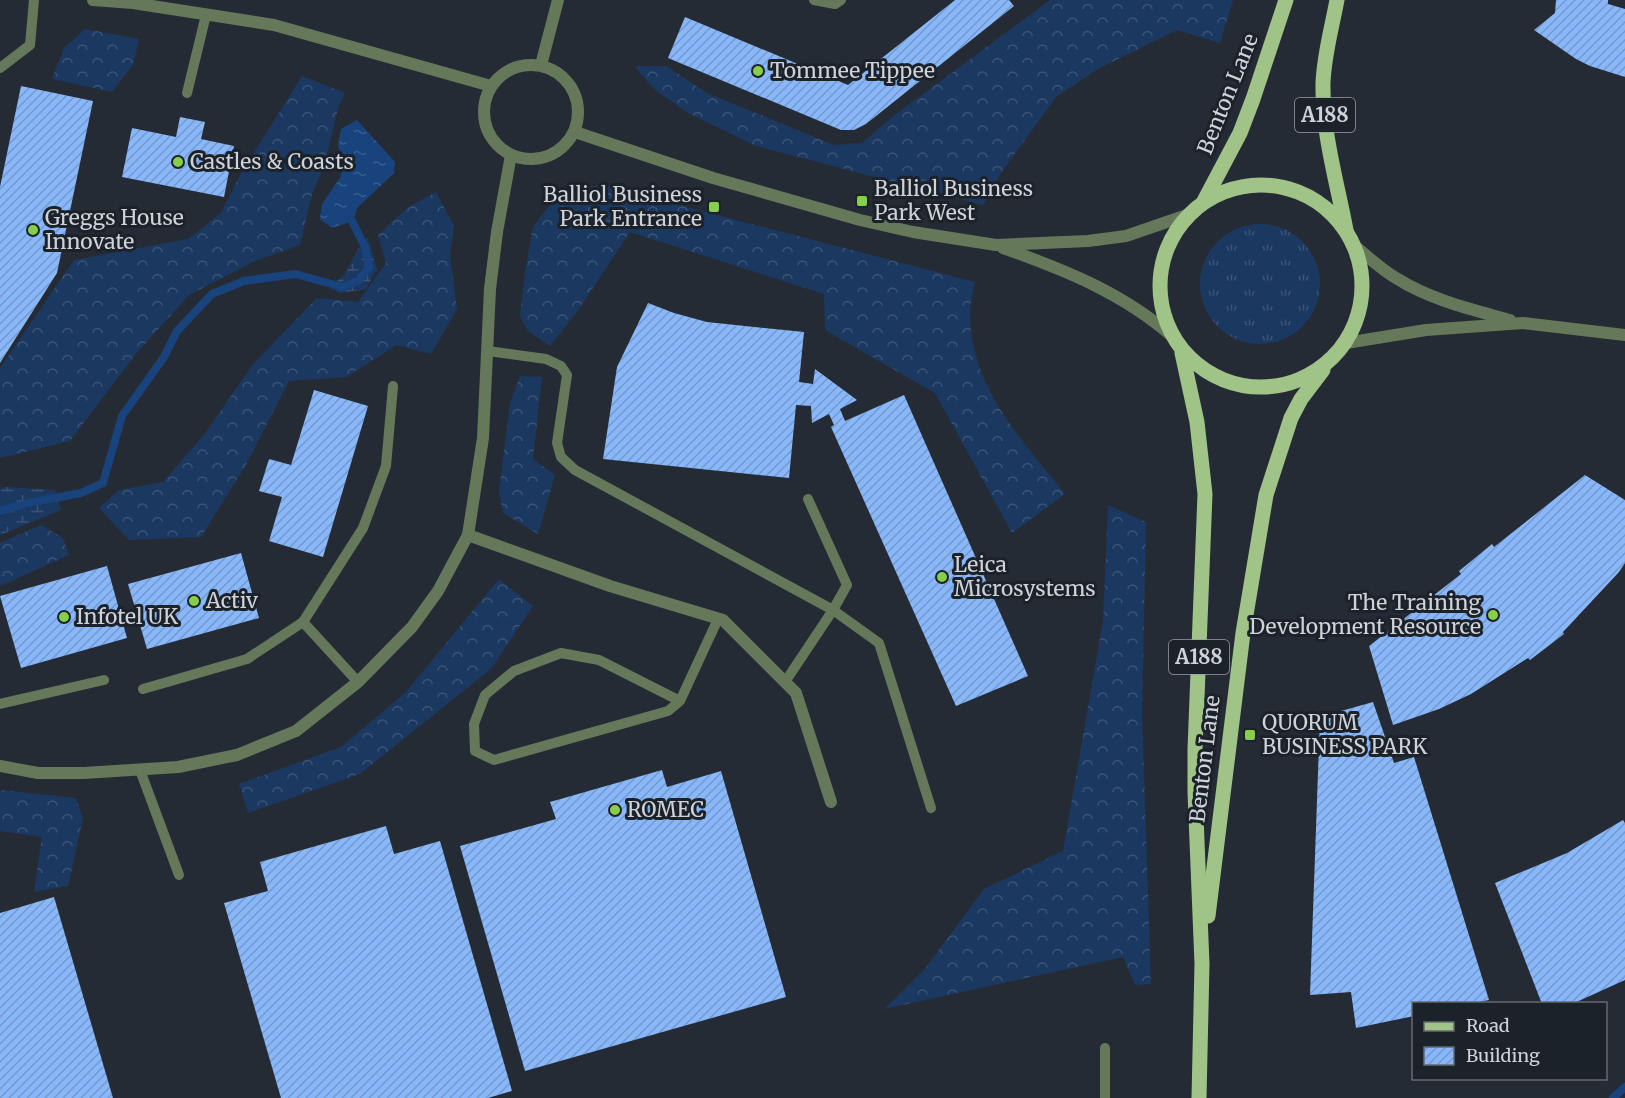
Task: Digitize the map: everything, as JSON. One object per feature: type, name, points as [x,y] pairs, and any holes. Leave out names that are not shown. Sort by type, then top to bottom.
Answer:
[{"type":"main road","name":"Benton Lane","points":[[1204,201],[1240,133],[1286,0]]},
{"type":"main road","name":"A188","points":[[1337,0],[1325,65],[1324,99],[1325,119],[1346,230]]},
{"type":"main road","name":"A188","points":[[1257,185],[1277,186],[1293,190],[1308,198],[1323,208],[1346,230],[1355,246],[1362,271],[1363,287],[1359,314],[1346,344],[1330,362],[1307,376],[1285,383],[1246,386],[1216,378],[1182,353],[1165,318],[1162,301],[1162,267],[1172,239],[1190,214],[1204,201],[1238,188],[1257,185]]},
{"type":"main road","name":"Benton Lane","points":[[1182,353],[1198,430],[1205,494],[1195,760],[1202,964],[1199,1098]]},
{"type":"main road","name":"Benton Lane","points":[[1202,964],[1235,688],[1266,495],[1291,418],[1301,399],[1330,362]]},
{"type":"street","points":[[93,0],[133,3],[274,26],[491,86]]},
{"type":"street","points":[[541,65],[558,0]]},
{"type":"street","points":[[524,65],[541,65],[559,73],[572,87],[578,102],[579,117],[567,143],[554,154],[535,159],[511,155],[495,142],[486,126],[484,115],[486,96],[491,86],[502,74],[524,65]]},
{"type":"street","points":[[574,132],[713,178],[860,220],[996,246],[1072,273],[1099,286],[1128,302],[1173,337]]},
{"type":"street","points":[[0,766],[38,773],[84,773],[178,767],[237,755],[296,731],[358,682],[412,627],[438,591],[468,535],[483,438],[490,289],[497,232],[511,155]]},
{"type":"street","points":[[996,246],[1088,242],[1126,236],[1190,214]]},
{"type":"street","points":[[1355,246],[1387,272],[1416,289],[1460,306],[1523,323],[1625,335]]},
{"type":"street","points":[[1346,344],[1426,330],[1523,323]]},
{"type":"street","points":[[468,535],[610,585],[723,620],[796,693],[831,802]]},
{"type":"lane","points":[[0,68],[30,45],[34,0]]},
{"type":"lane","points":[[814,0],[835,4],[841,0]]},
{"type":"lane","points":[[186,93],[206,15]]},
{"type":"lane","points":[[488,351],[546,359],[561,366],[567,375],[557,443],[561,457],[574,470],[833,610],[879,643],[931,808]]},
{"type":"lane","points":[[142,688],[247,659],[303,622],[363,528],[386,466],[393,386]]},
{"type":"lane","points":[[785,682],[847,585],[808,500]]},
{"type":"lane","points":[[680,701],[599,660],[561,653],[514,670],[485,695],[474,724],[475,751],[494,760],[668,711],[680,701],[718,619]]},
{"type":"lane","points":[[303,622],[358,682]]},
{"type":"lane","points":[[0,704],[104,680]]},
{"type":"lane","points":[[140,770],[179,875]]},
{"type":"lane","points":[[1105,1048],[1105,1098]]},
{"type":"green space","points":[[1050,0],[1233,0],[1220,43],[1177,30],[1098,69],[1056,97],[1001,173],[983,205],[756,146],[688,113],[655,90],[634,66],[666,66],[707,93],[834,145],[862,143],[892,117]]},
{"type":"green space","points":[[85,29],[139,39],[133,65],[112,92],[52,79],[64,48]]},
{"type":"green space","points":[[302,76],[345,93],[338,108],[325,164],[312,194],[300,245],[255,261],[189,295],[135,355],[70,441],[0,458],[0,368],[74,260],[188,239],[221,213],[240,175]]},
{"type":"green space","points":[[602,185],[975,282],[970,314],[972,341],[989,389],[1016,433],[1065,494],[1012,533],[935,393],[825,330],[824,294],[630,232],[577,312],[550,346],[528,331],[520,316],[533,227],[560,191]]},
{"type":"green space","points":[[436,192],[454,226],[450,255],[457,309],[431,354],[397,345],[346,377],[289,381],[246,465],[201,537],[129,540],[99,508],[119,490],[163,482],[206,432],[253,364],[317,298],[358,302],[386,263],[378,235],[407,208]]},
{"type":"green space","points":[[1260,224],[1283,229],[1302,242],[1315,261],[1320,284],[1315,307],[1302,326],[1283,339],[1260,344],[1237,339],[1218,326],[1205,307],[1200,284],[1205,261],[1218,242],[1237,229]]},
{"type":"green space","points":[[368,238],[377,269],[366,289],[340,293],[329,288],[345,274],[358,249]]},
{"type":"green space","points":[[520,376],[542,377],[533,459],[555,475],[538,534],[503,513],[499,491],[510,403]]},
{"type":"green space","points":[[5,487],[55,490],[61,510],[0,535],[0,489]]},
{"type":"green space","points":[[1108,505],[1146,522],[1142,715],[1151,984],[1135,985],[1123,957],[884,1009],[924,970],[984,889],[1063,851],[1103,621]]},
{"type":"green space","points":[[41,525],[63,538],[69,555],[0,586],[0,543]]},
{"type":"green space","points":[[499,579],[533,606],[491,669],[360,774],[248,813],[239,784],[341,747],[406,692]]},
{"type":"green space","points":[[0,790],[76,798],[83,818],[68,886],[34,892],[42,837],[0,831]]},
{"type":"water","points":[[357,120],[395,162],[394,173],[358,207],[352,221],[332,228],[320,219],[322,204],[340,178],[344,162],[338,146],[341,129]]},
{"type":"building","name":"Tommee Tippee","points":[[955,0],[1009,0],[1014,6],[866,124],[854,130],[841,130],[668,58],[685,17],[848,85]]},
{"type":"building","points":[[1556,0],[1608,0],[1608,4],[1625,9],[1625,77],[1576,59],[1534,30],[1555,13]]},
{"type":"building","name":"Greggs House Innovate","points":[[21,86],[93,101],[57,273],[0,363],[0,187]]},
{"type":"building","name":"Castles & Coasts","points":[[180,117],[205,122],[201,139],[234,146],[224,197],[122,177],[132,128],[176,137]]},
{"type":"building","name":"Leica Microsystems","points":[[648,303],[707,322],[804,332],[799,382],[813,384],[815,369],[857,400],[840,409],[845,421],[904,395],[1028,676],[956,706],[831,427],[834,425],[829,414],[812,423],[811,406],[796,405],[789,478],[603,459],[617,367]]},
{"type":"building","points":[[314,390],[368,406],[323,557],[269,541],[282,497],[259,491],[269,459],[291,465]]},
{"type":"building","name":"The Training Development Resource","points":[[1585,475],[1625,500],[1625,563],[1619,572],[1563,632],[1564,634],[1530,660],[1528,658],[1471,694],[1439,709],[1393,725],[1369,646],[1461,574],[1459,571],[1492,544],[1494,547]]},
{"type":"building","name":"Activ","points":[[241,553],[259,618],[147,649],[128,584]]},
{"type":"building","name":"Infotel UK","points":[[107,566],[127,638],[21,668],[0,596]]},
{"type":"building","points":[[1373,702],[1394,763],[1414,757],[1489,1000],[1412,1002],[1412,1016],[1356,1028],[1351,992],[1310,995],[1320,717]]},
{"type":"building","points":[[662,770],[667,787],[721,771],[786,997],[525,1071],[460,846],[556,819],[550,802]]},
{"type":"building","points":[[1623,820],[1625,823],[1625,980],[1576,1002],[1541,1002],[1495,883],[1567,853]]},
{"type":"building","points":[[386,826],[394,854],[440,841],[512,1091],[488,1098],[281,1098],[224,903],[268,891],[260,862]]},
{"type":"building","points":[[54,897],[113,1098],[0,1098],[0,913]]},
{"type":"waterway","points":[[0,511],[81,493],[103,483],[122,416],[164,357],[177,331],[212,294],[244,281],[295,274],[343,287],[358,281],[369,268],[365,247],[352,221]]},
{"type":"waterway","points":[[1613,1098],[1625,1087]]},
{"type":"place","name":"Tommee Tippee","points":[[758,71]]},
{"type":"place","name":"Castles & Coasts","points":[[178,162]]},
{"type":"place","name":"Balliol Business Park West","points":[[862,201]]},
{"type":"place","name":"Balliol Business Park Entrance","points":[[714,207]]},
{"type":"place","name":"Greggs House Innovate","points":[[33,230]]},
{"type":"place","name":"Leica Microsystems","points":[[942,577]]},
{"type":"place","name":"Activ","points":[[194,601]]},
{"type":"place","name":"The Training Development Resource","points":[[1493,615]]},
{"type":"place","name":"Infotel UK","points":[[64,617]]},
{"type":"place","name":"QUORUM BUSINESS PARK","points":[[1250,735]]},
{"type":"place","name":"ROMEC","points":[[615,810]]}]
